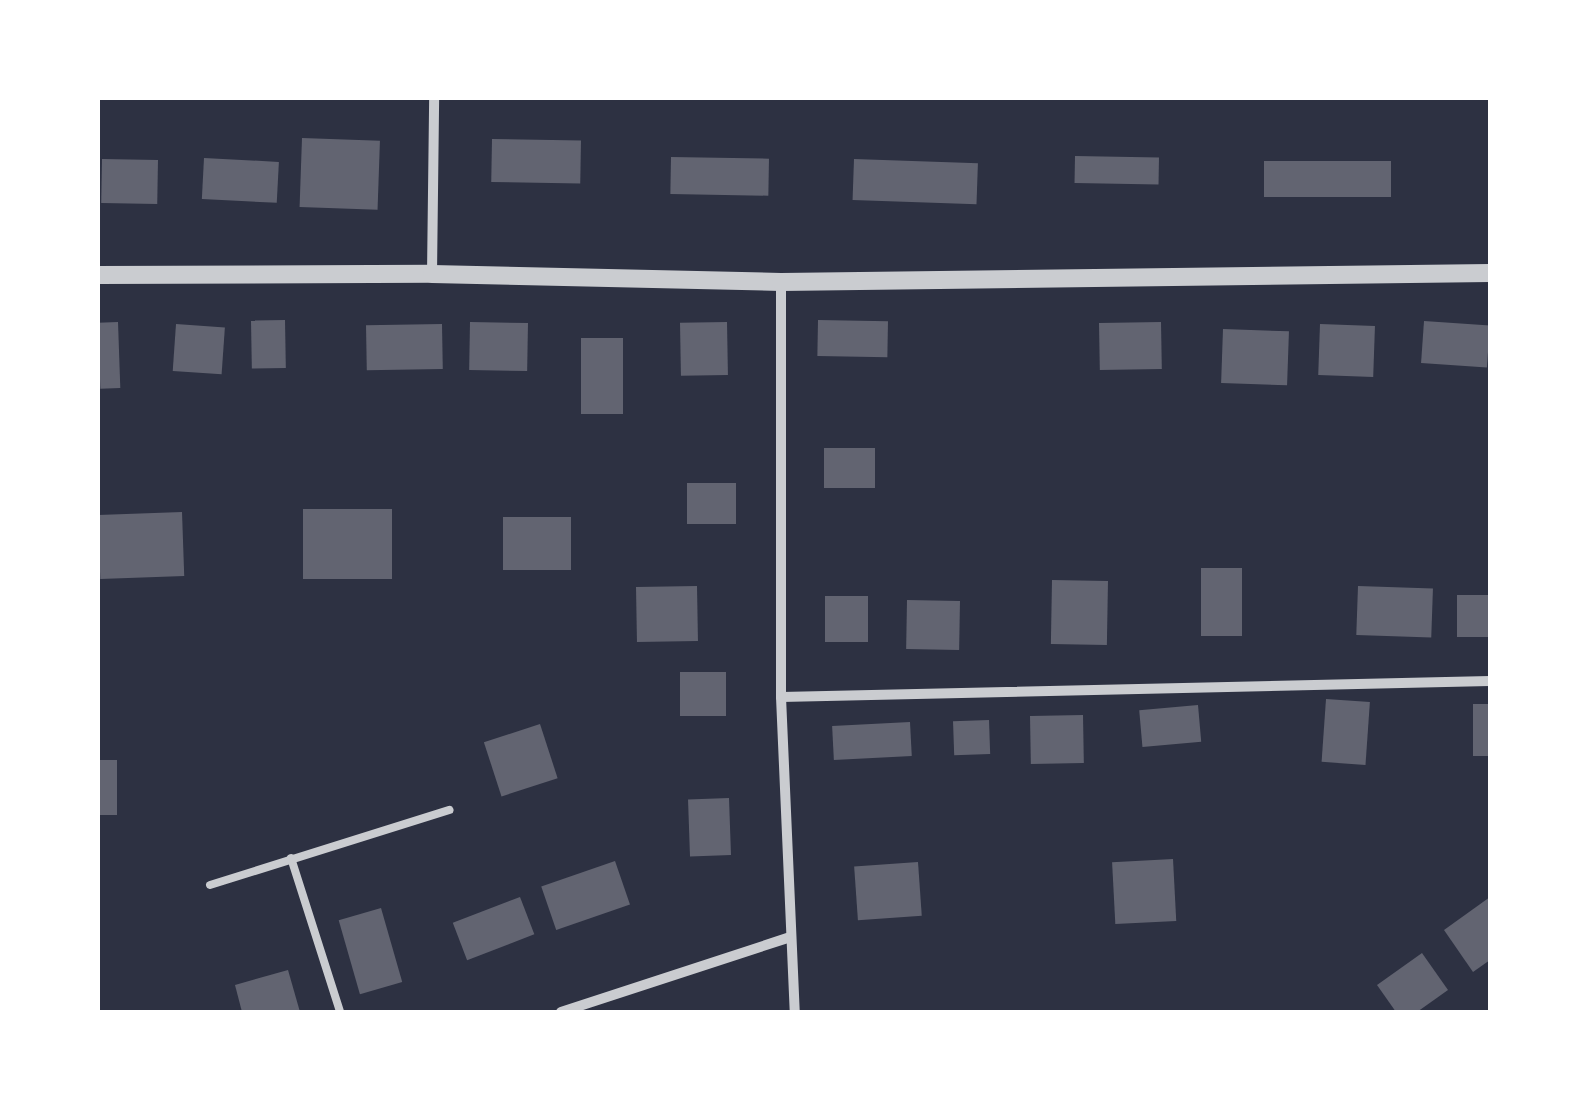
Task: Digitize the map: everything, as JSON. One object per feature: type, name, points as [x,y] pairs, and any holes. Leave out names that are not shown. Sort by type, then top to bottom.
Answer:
[{"type":"street","points":[[432,274],[434,98]]},
{"type":"street","points":[[98,274],[432,274],[782,282],[1490,273]]},
{"type":"street","points":[[782,282],[781,697],[795,1012]]},
{"type":"street","points":[[781,697],[1490,681]]},
{"type":"street","points":[[561,1012],[790,937]]},
{"type":"lane","points":[[210,884],[450,810]]},
{"type":"lane","points":[[292,858],[340,1012]]},
{"type":"building","points":[[302,138],[380,141],[378,210],[300,207]]},
{"type":"building","points":[[492,139],[581,141],[580,184],[491,182]]},
{"type":"building","points":[[1075,156],[1159,157],[1159,184],[1075,183]]},
{"type":"building","points":[[671,157],[769,159],[768,196],[670,194]]},
{"type":"building","points":[[204,158],[279,162],[277,203],[202,199]]},
{"type":"building","points":[[102,159],[158,160],[157,204],[101,203]]},
{"type":"building","points":[[854,159],[978,163],[976,204],[853,200]]},
{"type":"building","points":[[1264,161],[1391,161],[1391,197],[1264,197]]},
{"type":"building","points":[[285,320],[286,368],[252,369],[251,321]]},
{"type":"building","points":[[818,320],[888,321],[887,357],[817,356]]},
{"type":"building","points":[[1424,321],[1490,326],[1487,368],[1421,363]]},
{"type":"building","points":[[118,322],[120,388],[100,389],[98,323]]},
{"type":"building","points":[[470,322],[528,323],[527,371],[469,370]]},
{"type":"building","points":[[727,322],[728,375],[681,376],[680,323]]},
{"type":"building","points":[[1161,322],[1162,369],[1100,370],[1099,323]]},
{"type":"building","points":[[176,324],[225,327],[222,374],[173,371]]},
{"type":"building","points":[[442,324],[443,369],[367,370],[366,325]]},
{"type":"building","points":[[1320,324],[1375,326],[1373,377],[1318,375]]},
{"type":"building","points":[[1223,329],[1289,331],[1287,385],[1221,383]]},
{"type":"building","points":[[581,338],[623,338],[623,414],[581,414]]},
{"type":"building","points":[[824,448],[875,448],[875,488],[824,488]]},
{"type":"building","points":[[687,483],[736,483],[736,524],[687,524]]},
{"type":"building","points":[[303,509],[392,509],[392,579],[303,579]]},
{"type":"building","points":[[182,512],[184,576],[100,579],[98,515]]},
{"type":"building","points":[[503,517],[571,517],[571,570],[503,570]]},
{"type":"building","points":[[1201,568],[1242,568],[1242,636],[1201,636]]},
{"type":"building","points":[[1052,580],[1108,581],[1107,645],[1051,644]]},
{"type":"building","points":[[697,586],[698,641],[637,642],[636,587]]},
{"type":"building","points":[[1358,586],[1433,589],[1431,638],[1356,635]]},
{"type":"building","points":[[1457,595],[1490,595],[1490,637],[1457,637]]},
{"type":"building","points":[[825,596],[868,596],[868,642],[825,642]]},
{"type":"building","points":[[907,600],[960,601],[959,650],[906,649]]},
{"type":"building","points":[[680,672],[726,672],[726,716],[680,716]]},
{"type":"building","points":[[1326,699],[1370,702],[1365,765],[1322,762]]},
{"type":"building","points":[[1473,704],[1490,704],[1490,756],[1473,756]]},
{"type":"building","points":[[1198,705],[1201,742],[1142,747],[1139,710]]},
{"type":"building","points":[[1083,715],[1084,763],[1031,764],[1030,716]]},
{"type":"building","points":[[989,720],[990,754],[954,755],[953,721]]},
{"type":"building","points":[[910,722],[912,756],[834,760],[832,726]]},
{"type":"building","points":[[540,724],[558,778],[502,796],[484,742]]},
{"type":"building","points":[[98,760],[117,760],[117,815],[98,815]]},
{"type":"building","points":[[729,798],[731,855],[690,856],[688,799]]},
{"type":"building","points":[[1173,859],[1176,921],[1115,924],[1112,862]]},
{"type":"building","points":[[615,861],[630,904],[556,930],[541,886]]},
{"type":"building","points":[[918,862],[922,916],[858,920],[854,866]]},
{"type":"building","points":[[520,897],[534,934],[467,960],[453,923]]},
{"type":"building","points":[[1490,897],[1490,960],[1473,972],[1444,930]]},
{"type":"building","points":[[381,908],[402,982],[360,994],[339,920]]},
{"type":"building","points":[[1422,953],[1448,990],[1417,1012],[1396,1012],[1377,985]]},
{"type":"building","points":[[288,970],[300,1012],[242,1012],[235,985]]}]
